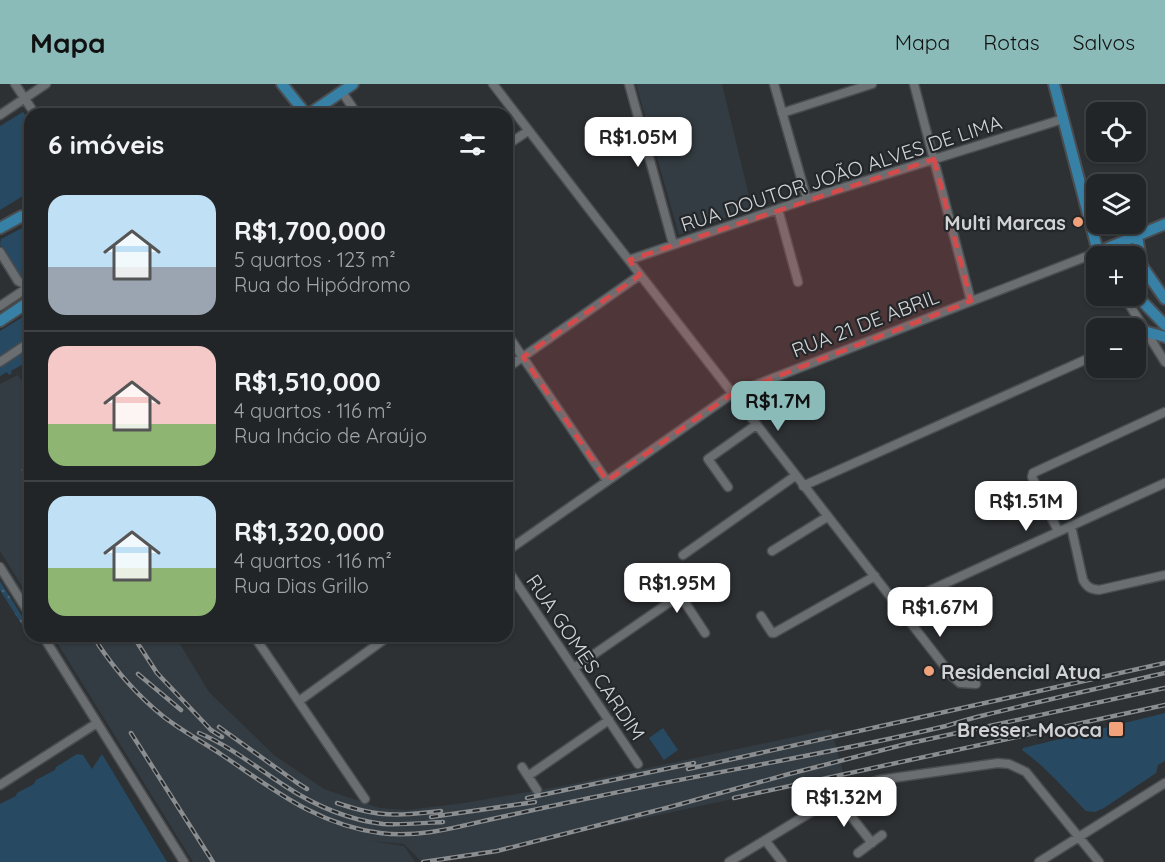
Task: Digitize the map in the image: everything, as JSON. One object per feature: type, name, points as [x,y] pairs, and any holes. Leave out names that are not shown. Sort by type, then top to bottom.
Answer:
[{"type":"main road","points":[[282,84],[302,108]]},
{"type":"main road","points":[[317,108],[353,84]]},
{"type":"main road","points":[[1054,84],[1098,246]]},
{"type":"main road","points":[[0,228],[24,216]]},
{"type":"main road","name":"RUA 21 DE ABRIL","points":[[1116,246],[1165,224]]},
{"type":"main road","points":[[1137,236],[1138,246]]},
{"type":"main road","points":[[1146,274],[1165,299]]},
{"type":"main road","points":[[0,321],[24,305]]},
{"type":"main road","points":[[1146,305],[1165,325]]},
{"type":"main road","points":[[1148,332],[1165,337]]},
{"type":"street","points":[[15,84],[31,108]]},
{"type":"street","points":[[0,115],[46,84]]},
{"type":"street","points":[[493,84],[511,108]]},
{"type":"street","points":[[629,84],[674,244]]},
{"type":"street","points":[[774,84],[807,199]]},
{"type":"street","points":[[782,113],[872,84]]},
{"type":"street","points":[[914,84],[971,301]]},
{"type":"street","points":[[342,92],[353,108]]},
{"type":"street","points":[[513,111],[956,681],[963,684],[976,684]]},
{"type":"street","name":"RUA DOUTOR JOÃO ALVES DE LIMA","points":[[629,260],[807,199],[1063,119]]},
{"type":"street","points":[[513,141],[528,131]]},
{"type":"street","points":[[778,209],[798,282]]},
{"type":"street","points":[[0,252],[18,281],[24,284]]},
{"type":"street","name":"RUA 21 DE ABRIL","points":[[513,547],[732,394],[1086,259]]},
{"type":"street","points":[[513,364],[640,274]]},
{"type":"street","points":[[0,306],[24,290]]},
{"type":"street","points":[[1131,306],[1165,362]]},
{"type":"street","points":[[513,343],[607,481]]},
{"type":"street","points":[[1,361],[24,346]]},
{"type":"street","points":[[803,486],[1086,359]]},
{"type":"street","points":[[1058,531],[1032,477],[1033,473],[1165,412]]},
{"type":"street","points":[[728,487],[708,459],[756,424]]},
{"type":"street","points":[[683,555],[795,476]]},
{"type":"street","points":[[898,605],[1165,483]]},
{"type":"street","points":[[772,551],[827,516]]},
{"type":"street","points":[[1071,526],[1086,586],[1099,590],[1165,575]]},
{"type":"street","points":[[0,567],[24,605]]},
{"type":"street","points":[[761,616],[774,633],[875,576]]},
{"type":"street","name":"RUA GOMES CARDIM","points":[[513,577],[638,764]]},
{"type":"street","points":[[671,581],[705,633]]},
{"type":"street","points":[[574,668],[680,595]]},
{"type":"street","points":[[47,642],[184,862]]},
{"type":"street","points":[[258,642],[365,798]]},
{"type":"street","points":[[299,701],[381,642]]},
{"type":"street","points":[[528,777],[609,720]]},
{"type":"street","points":[[0,785],[97,723]]},
{"type":"street","points":[[729,862],[836,797],[870,782],[999,763],[1016,766],[1026,772],[1099,862]]},
{"type":"street","points":[[522,767],[537,790]]},
{"type":"street","points":[[1039,862],[1165,783]]},
{"type":"street","points":[[836,797],[872,843]]},
{"type":"street","points":[[858,853],[882,835]]},
{"type":"street","points":[[765,840],[782,862]]},
{"type":"highlighted area","points":[[934,159],[971,301],[732,394],[607,481],[523,357],[640,275],[629,260]]},
{"type":"shaded area","points":[[636,84],[722,84],[752,208],[679,235]]},
{"type":"shaded area","points":[[24,113],[24,195],[0,210],[0,126]]},
{"type":"shaded area","points":[[24,227],[24,278],[21,277],[0,245],[1,239]]},
{"type":"shaded area","points":[[24,318],[24,363],[11,371],[9,375],[7,372],[0,376],[0,331]]},
{"type":"shaded area","points":[[18,375],[24,384],[24,589],[0,551],[0,384]]},
{"type":"shaded area","points":[[0,581],[24,620],[24,628],[0,590]]},
{"type":"shaded area","points":[[57,642],[179,642],[209,692],[274,755],[324,789],[379,808],[407,810],[464,803],[568,785],[831,729],[844,775],[465,855],[420,860],[404,844],[370,841],[404,846],[415,862],[193,862]]},
{"type":"shaded area","points":[[1165,713],[1165,761],[1158,765],[1156,773],[1095,812],[1086,811],[1047,771],[1022,750],[1023,748]]},
{"type":"shaded area","points":[[663,728],[678,750],[664,760],[649,738]]},
{"type":"shaded area","points":[[77,754],[83,755],[92,769],[102,754],[167,862],[0,862],[0,804],[16,796],[17,793]]},
{"type":"railway","points":[[137,642],[157,673],[211,730],[222,737]]},
{"type":"railway","points":[[98,644],[128,683],[164,717],[278,793],[336,822],[357,829],[394,834],[448,829],[639,788],[859,745],[1165,673]]},
{"type":"railway","points":[[688,769],[1165,663]]},
{"type":"railway","points":[[138,674],[181,710]]},
{"type":"railway","points":[[423,862],[497,851],[906,744],[1165,688]]},
{"type":"railway","points":[[734,798],[1165,705]]},
{"type":"railway","points":[[219,727],[307,789]]},
{"type":"railway","points":[[131,733],[213,862]]},
{"type":"railway","points":[[199,733],[232,751],[296,793],[345,815],[383,824],[443,822]]},
{"type":"railway","points":[[527,798],[694,763]]},
{"type":"railway","points":[[431,817],[535,802]]},
{"type":"railway","points":[[337,803],[383,814],[441,811]]},
{"type":"place","name":"Multi Marcas","points":[[1078,222]]},
{"type":"place","name":"Residencial Atua","points":[[929,671]]},
{"type":"place","name":"Bresser-Mooca","points":[[1116,729]]}]
